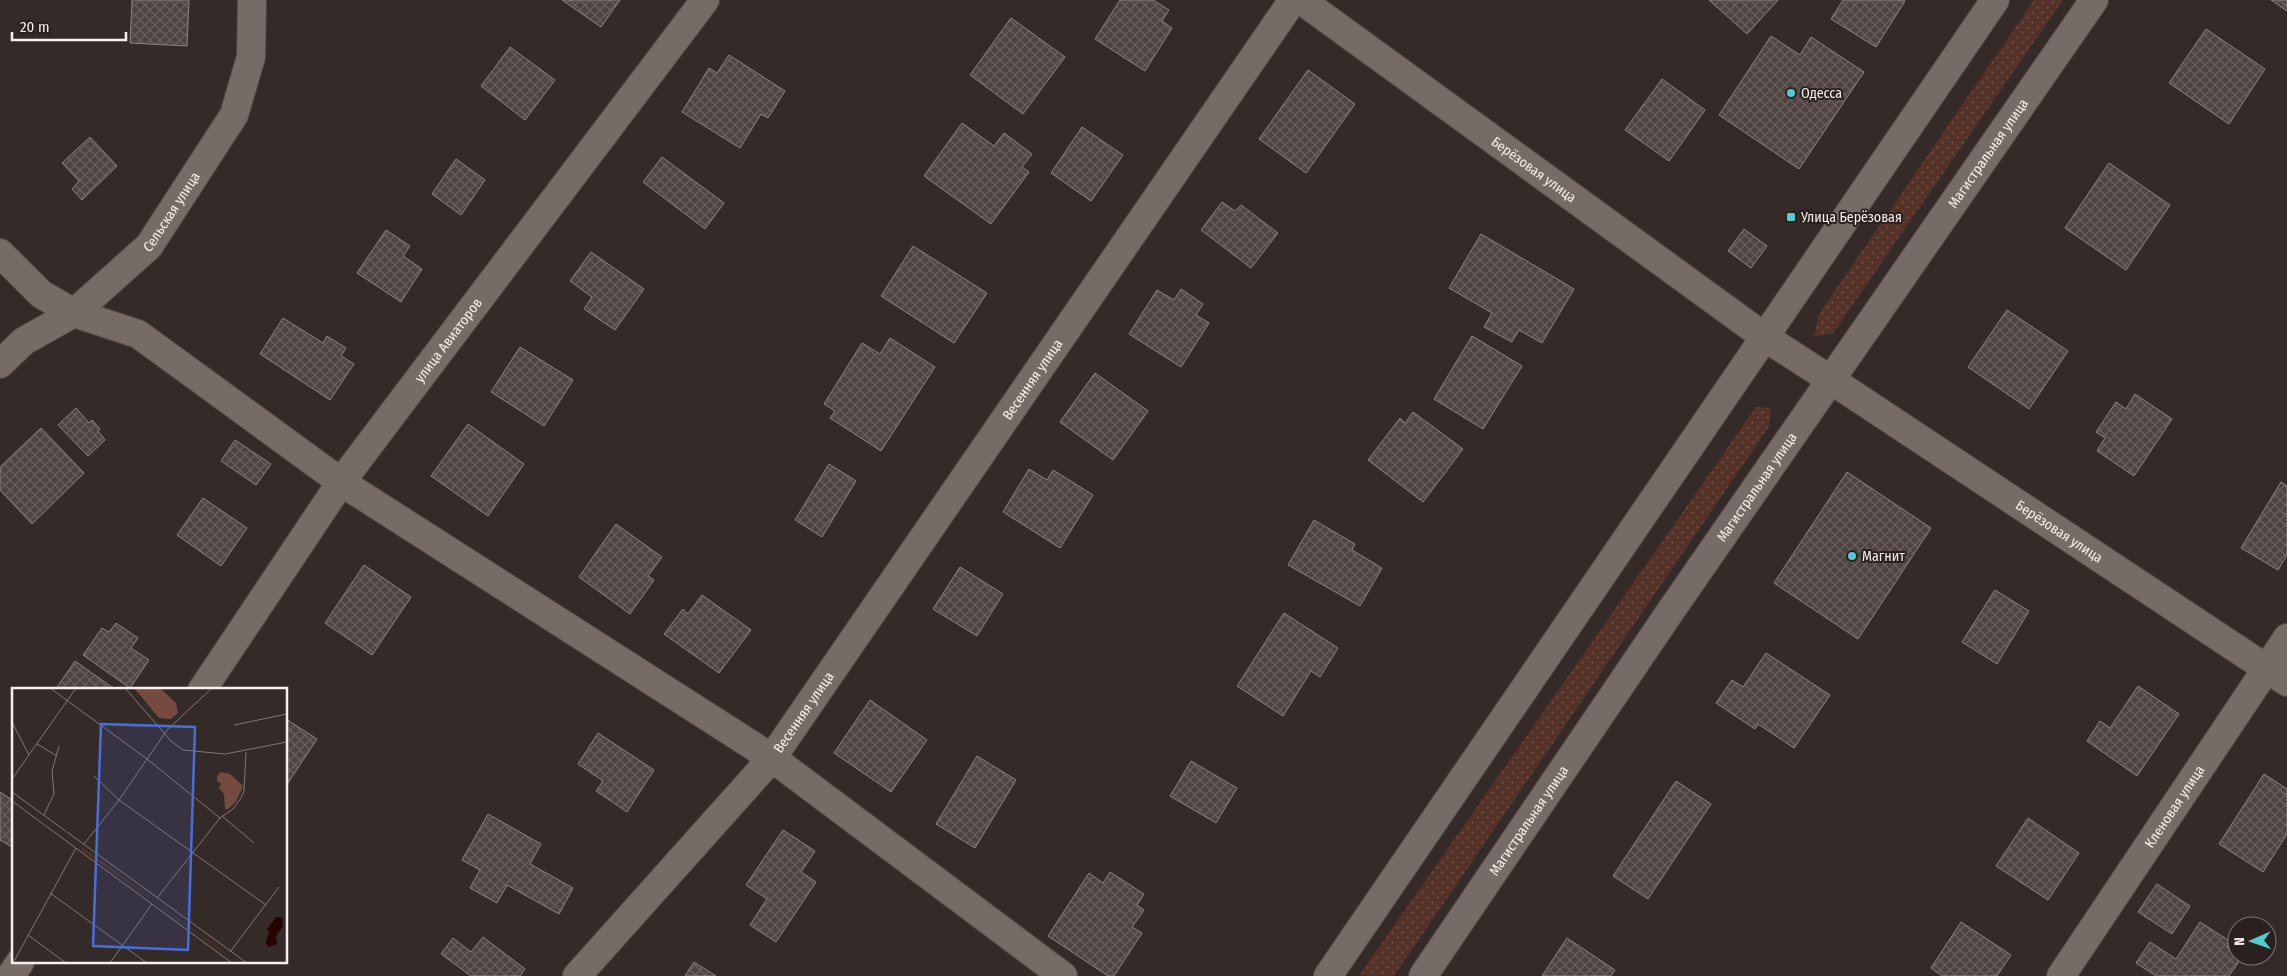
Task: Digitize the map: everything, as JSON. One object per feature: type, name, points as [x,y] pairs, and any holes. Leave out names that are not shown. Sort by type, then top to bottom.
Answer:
[{"type":"street","name":"Сельская улица","points":[[0,364],[24,341],[74,313],[149,246],[234,115],[251,57],[252,0]]},
{"type":"street","name":"улица Авиаторов","points":[[203,688],[341,482],[705,0]]},
{"type":"street","name":"Весенняя улица","points":[[577,976],[772,758],[1294,0]]},
{"type":"street","name":"Берёзовая улица","points":[[1301,0],[1766,338],[2277,675]]},
{"type":"street","points":[[1328,976],[1766,338],[1995,0]]},
{"type":"street","name":"Магистральная улица","points":[[1423,976],[1672,609],[2094,0]]},
{"type":"street","points":[[0,253],[41,294],[74,313],[138,334],[341,482],[772,758],[1063,976]]},
{"type":"street","name":"Кленовая улица","points":[[2061,976],[2277,675],[2287,638]]},
{"type":"street","points":[[11,976],[19,964]]},
{"type":"shaded area","points":[[2034,0],[2063,0],[1833,333],[1814,337],[1819,314]]},
{"type":"shaded area","points":[[1756,407],[1771,408],[1769,427],[1394,976],[1359,976]]},
{"type":"building","points":[[132,0],[189,0],[187,46],[130,43]]},
{"type":"building","points":[[562,0],[620,0],[601,27]]},
{"type":"building","points":[[1120,0],[1153,0],[1169,10],[1162,21],[1172,28],[1145,71],[1095,39]]},
{"type":"building","points":[[1709,0],[1778,0],[1747,34]]},
{"type":"building","points":[[1843,0],[1905,1],[1876,47],[1831,19]]},
{"type":"building","points":[[2271,0],[2287,0],[2287,11]]},
{"type":"building","points":[[1011,18],[1065,57],[1023,114],[970,75]]},
{"type":"building","points":[[2206,29],[2265,69],[2229,124],[2169,83]]},
{"type":"building","name":"Одесса","points":[[1771,36],[1800,55],[1811,37],[1864,72],[1799,169],[1719,115]]},
{"type":"building","points":[[510,47],[555,80],[525,120],[481,86]]},
{"type":"building","points":[[729,55],[785,91],[768,118],[761,114],[740,148],[682,112],[709,68],[717,73]]},
{"type":"building","points":[[1308,70],[1355,104],[1306,173],[1259,139]]},
{"type":"building","points":[[1662,79],[1705,110],[1669,161],[1625,130]]},
{"type":"building","points":[[962,123],[994,146],[1004,133],[1032,154],[1022,167],[1029,172],[991,224],[924,176]]},
{"type":"building","points":[[1082,127],[1123,155],[1091,201],[1051,173]]},
{"type":"building","points":[[90,137],[117,166],[82,200],[72,189],[79,181],[62,163]]},
{"type":"building","points":[[662,157],[724,203],[705,229],[643,182]]},
{"type":"building","points":[[456,159],[485,180],[461,215],[432,194]]},
{"type":"building","points":[[2109,163],[2170,205],[2126,270],[2065,228]]},
{"type":"building","points":[[1222,202],[1235,211],[1241,205],[1278,233],[1251,268],[1201,230]]},
{"type":"building","points":[[1744,229],[1767,246],[1751,268],[1728,251]]},
{"type":"building","points":[[386,230],[410,246],[403,256],[422,269],[401,302],[357,273]]},
{"type":"building","points":[[1481,234],[1574,289],[1542,343],[1519,330],[1512,342],[1484,327],[1492,313],[1449,288]]},
{"type":"building","points":[[913,246],[987,293],[954,343],[881,296]]},
{"type":"building","points":[[591,252],[644,289],[615,330],[584,309],[592,297],[570,281]]},
{"type":"building","points":[[1181,289],[1203,304],[1196,315],[1209,323],[1181,367],[1129,334],[1157,290],[1174,300]]},
{"type":"building","points":[[2007,310],[2068,351],[2029,409],[1968,367]]},
{"type":"building","points":[[283,318],[323,343],[327,336],[346,348],[341,356],[354,364],[330,400],[260,354]]},
{"type":"building","points":[[1472,336],[1522,366],[1483,429],[1434,399]]},
{"type":"building","points":[[890,338],[935,367],[881,451],[830,418],[835,411],[824,404],[862,343],[880,354]]},
{"type":"building","points":[[520,347],[573,380],[544,426],[491,392]]},
{"type":"building","points":[[1095,373],[1148,411],[1113,460],[1060,422]]},
{"type":"building","points":[[2135,394],[2172,419],[2134,476],[2097,451],[2105,438],[2096,432],[2116,402],[2126,409]]},
{"type":"building","points":[[76,408],[89,423],[92,420],[100,429],[98,431],[105,440],[88,456],[58,425]]},
{"type":"building","points":[[1413,412],[1463,449],[1423,502],[1368,460],[1400,418],[1405,423]]},
{"type":"building","points":[[468,424],[524,464],[488,516],[431,476]]},
{"type":"building","points":[[41,428],[84,473],[32,524],[0,490],[0,467]]},
{"type":"building","points":[[235,440],[271,464],[256,485],[221,461]]},
{"type":"building","points":[[829,464],[856,481],[822,537],[795,520]]},
{"type":"building","points":[[1029,469],[1047,480],[1053,470],[1093,495],[1060,548],[1003,512]]},
{"type":"building","name":"Магнит","points":[[1847,472],[1931,528],[1858,639],[1774,583]]},
{"type":"building","points":[[2281,482],[2287,486],[2287,555],[2278,570],[2241,548]]},
{"type":"building","points":[[203,498],[247,528],[221,566],[177,535]]},
{"type":"building","points":[[1314,520],[1355,544],[1352,550],[1382,568],[1360,606],[1288,565]]},
{"type":"building","points":[[616,524],[662,557],[648,576],[654,580],[630,614],[579,577]]},
{"type":"building","points":[[364,565],[411,597],[372,655],[325,623]]},
{"type":"building","points":[[960,567],[1003,594],[977,636],[933,609]]},
{"type":"building","points":[[1995,590],[2029,611],[1997,664],[1962,642]]},
{"type":"building","points":[[702,595],[751,630],[719,673],[664,634],[683,609],[688,614]]},
{"type":"building","points":[[1284,613],[1338,648],[1320,677],[1311,671],[1283,716],[1237,686]]},
{"type":"building","points":[[116,623],[138,638],[131,648],[149,660],[130,688],[83,655],[102,628],[109,632]]},
{"type":"building","points":[[1766,653],[1830,695],[1794,748],[1758,724],[1755,729],[1716,703],[1732,680],[1743,687]]},
{"type":"building","points":[[75,661],[113,688],[56,688]]},
{"type":"building","points":[[2138,686],[2179,714],[2137,776],[2087,741],[2100,721],[2110,728]]},
{"type":"building","points":[[870,700],[927,740],[891,792],[834,753]]},
{"type":"building","points":[[288,720],[317,739],[288,783]]},
{"type":"building","points":[[598,733],[654,770],[627,812],[596,791],[603,781],[578,764]]},
{"type":"building","points":[[977,756],[1016,780],[975,848],[936,824]]},
{"type":"building","points":[[1191,761],[1237,788],[1216,823],[1170,796]]},
{"type":"building","points":[[2264,774],[2287,789],[2287,834],[2263,872],[2219,844]]},
{"type":"building","points":[[1676,781],[1711,804],[1648,899],[1613,876]]},
{"type":"building","points":[[0,792],[12,800],[12,847],[0,840]]},
{"type":"building","points":[[488,814],[541,844],[530,864],[573,888],[559,914],[507,885],[497,903],[470,888],[480,870],[462,860]]},
{"type":"building","points":[[2028,818],[2079,853],[2048,900],[1996,866]]},
{"type":"building","points":[[783,830],[815,851],[801,872],[816,882],[776,942],[750,925],[767,899],[746,885]]},
{"type":"building","points":[[1110,872],[1144,894],[1137,905],[1144,910],[1132,927],[1142,933],[1114,976],[1108,976],[1048,936],[1089,873],[1103,883]]},
{"type":"building","points":[[2157,884],[2190,906],[2172,934],[2138,912]]},
{"type":"building","points":[[1961,922],[2011,955],[1997,976],[1942,976],[1931,968]]},
{"type":"building","points":[[2200,922],[2227,939],[2227,966],[2236,966],[2229,976],[2156,976],[2136,963],[2150,942],[2176,959]]},
{"type":"building","points":[[483,937],[525,969],[520,976],[471,976],[441,954],[453,938],[471,952]]},
{"type":"building","points":[[1567,938],[1615,970],[1611,976],[1542,976]]},
{"type":"building","points":[[694,962],[716,976],[685,976]]},
{"type":"place","name":"Одесса","points":[[1791,93]]},
{"type":"place","name":"Улица Берёзовая","points":[[1791,217]]},
{"type":"place","name":"Магнит","points":[[1852,556]]}]
